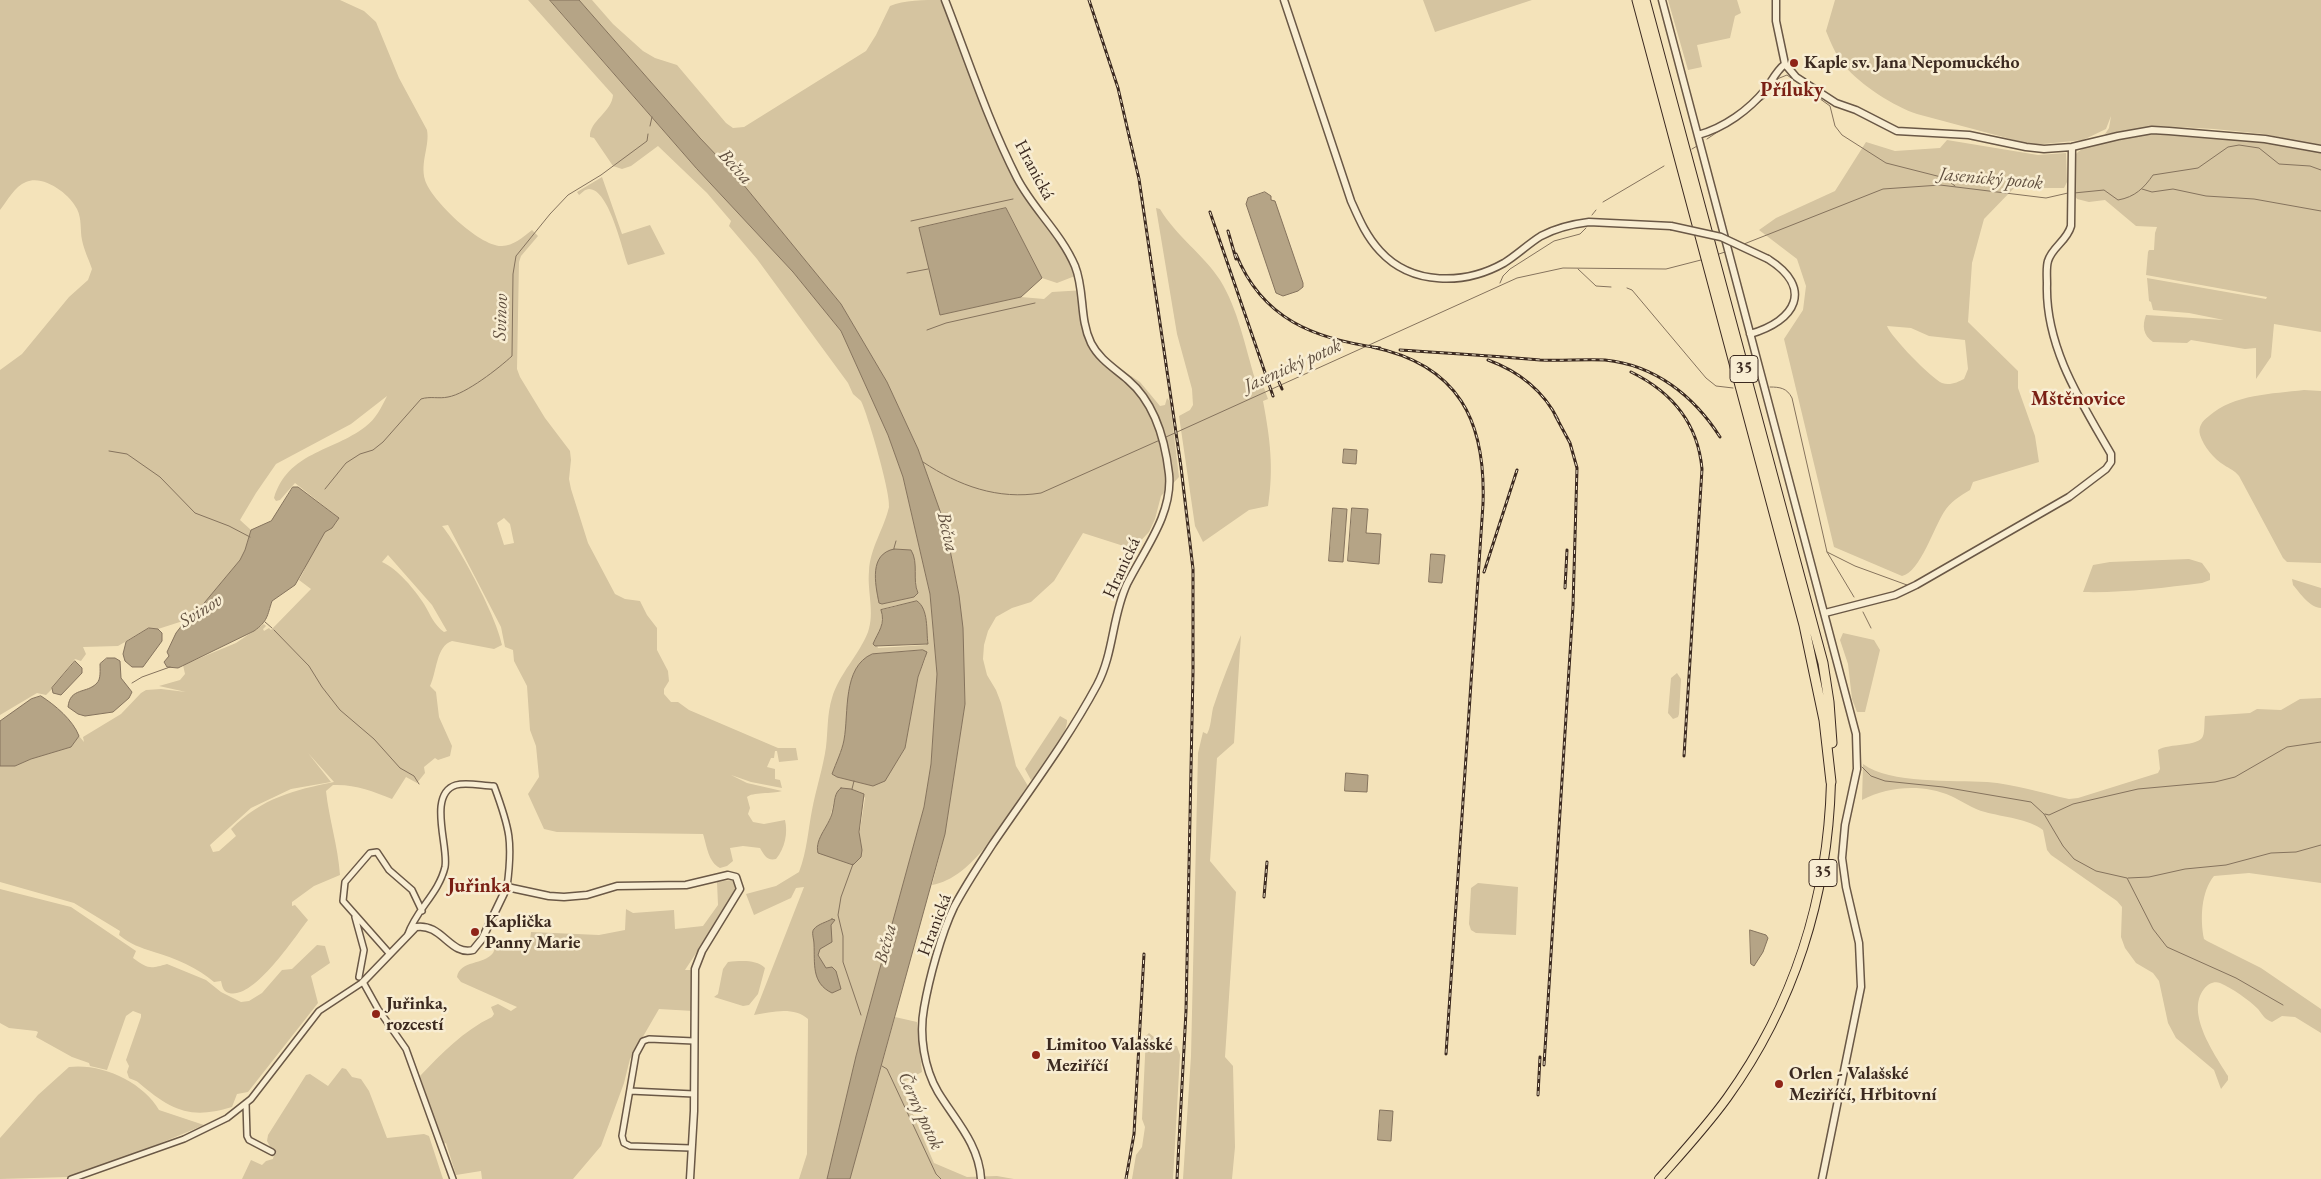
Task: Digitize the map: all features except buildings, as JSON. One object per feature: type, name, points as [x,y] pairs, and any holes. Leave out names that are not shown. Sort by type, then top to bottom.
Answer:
[{"type":"highway","name":"35","points":[[1637,0],[1804,625],[1824,720],[1831,782]]},
{"type":"highway","name":"35","points":[[1644,0],[1823,663],[1831,724],[1831,782]]},
{"type":"main road","name":"35","points":[[1658,1179],[1697,1136],[1736,1085],[1761,1046],[1784,998],[1804,947],[1818,898],[1827,840],[1831,782]]},
{"type":"street","name":"Hranická","points":[[945,0],[982,97],[1017,178],[1068,252],[1075,267],[1081,288],[1082,317],[1090,341],[1104,360],[1145,398],[1156,418],[1169,473],[1166,500],[1151,542],[1130,579],[1121,601],[1111,650],[1104,670],[1068,733],[986,854],[954,908],[927,994],[923,1013],[922,1034],[929,1072],[937,1090],[974,1146],[980,1179]]},
{"type":"street","points":[[1284,0],[1351,201],[1362,226],[1381,253],[1421,276],[1438,279],[1473,277],[1503,263],[1542,236],[1576,224],[1589,222],[1671,226],[1720,237],[1768,258],[1783,270],[1790,279],[1794,290],[1790,312],[1778,323],[1750,334]]},
{"type":"street","points":[[1662,0],[1853,716],[1858,744],[1857,769],[1845,825],[1842,858],[1846,887],[1859,943],[1862,974],[1857,1014],[1822,1179]]},
{"type":"street","points":[[1776,0],[1776,21],[1785,64],[1796,77],[1836,103],[1856,110],[1897,131],[1969,135],[2026,147],[2072,147],[2152,130],[2265,139],[2321,150]]},
{"type":"street","points":[[1698,135],[1709,132],[1753,104],[1778,70],[1785,64]]},
{"type":"street","points":[[1825,613],[1894,595],[1916,585],[2069,497],[2106,469],[2111,462],[2112,454],[2070,381],[2051,328],[2047,297],[2048,261],[2069,234],[2073,188],[2072,147]]},
{"type":"street","points":[[71,1179],[184,1139],[227,1118],[246,1103],[319,1011],[361,979],[416,927],[428,927],[436,930],[456,948],[464,951],[473,950],[482,940],[507,887],[511,854],[508,825],[494,786],[456,785],[445,795],[440,810],[445,866],[435,889],[422,911],[412,923],[408,934]]},
{"type":"street","points":[[389,953],[343,901],[344,885],[370,853],[380,854],[389,870],[412,890],[422,911]]},
{"type":"street","points":[[507,887],[549,896],[564,896],[587,895],[617,886],[686,885],[728,875],[736,878],[740,889],[702,951],[695,969],[694,1094],[690,1179]]},
{"type":"street","points":[[355,915],[364,950],[361,979],[378,1010],[406,1049],[453,1179]]},
{"type":"street","points":[[692,1148],[630,1146],[624,1143],[622,1136],[636,1054],[643,1042],[649,1039],[694,1041]]},
{"type":"street","points":[[630,1091],[694,1094]]},
{"type":"street","points":[[246,1103],[247,1136],[249,1140],[272,1152]]},
{"type":"shaded area","points":[[0,0],[340,0],[364,11],[376,22],[399,78],[427,130],[424,173],[429,189],[436,199],[470,231],[493,244],[502,246],[510,244],[518,241],[532,230],[538,236],[521,256],[519,262],[517,369],[545,418],[570,451],[569,479],[571,489],[588,543],[615,594],[625,599],[640,601],[647,615],[657,628],[657,650],[668,671],[669,681],[664,689],[664,694],[671,702],[678,702],[689,710],[778,748],[796,748],[798,760],[779,762],[777,751],[775,751],[774,758],[771,758],[767,767],[775,769],[775,779],[780,780],[782,788],[751,782],[731,775],[747,783],[782,791],[753,794],[747,797],[750,808],[748,814],[753,822],[764,824],[785,820],[785,840],[782,850],[776,859],[768,858],[760,848],[743,846],[730,848],[733,861],[727,866],[720,868],[710,858],[703,834],[557,832],[544,829],[528,794],[539,777],[536,746],[530,730],[527,686],[514,661],[513,650],[505,647],[501,627],[448,525],[442,526],[450,536],[477,583],[493,618],[502,645],[494,649],[452,641],[443,648],[440,654],[430,686],[436,692],[439,717],[452,746],[450,756],[438,760],[435,758],[424,767],[425,773],[417,783],[406,777],[392,799],[349,786],[333,785],[326,791],[340,875],[314,886],[292,902],[292,906],[295,905],[308,920],[283,954],[259,980],[246,989],[235,993],[225,991],[221,981],[214,982],[186,964],[132,943],[119,935],[120,931],[74,903],[0,882],[0,766],[15,766],[71,747],[79,736],[84,742],[83,737],[121,714],[146,690],[161,689],[186,692],[159,686],[180,680],[185,674],[183,665],[236,643],[264,624],[266,626],[263,629],[264,631],[269,628],[271,630],[311,589],[299,580],[321,535],[335,524],[339,518],[295,483],[280,500],[276,501],[274,498],[281,483],[289,471],[300,462],[369,424],[378,413],[387,396],[351,424],[276,464],[240,520],[251,530],[240,560],[195,614],[186,620],[158,629],[149,628],[118,646],[83,647],[86,654],[81,661],[75,659],[46,695],[37,693],[0,715],[0,370],[22,354],[69,297],[88,280],[92,269],[81,236],[80,217],[77,209],[68,197],[55,187],[40,181],[26,182],[15,190],[0,210]],"holes":[[[504,518],[510,524],[514,543],[504,545],[497,523]],[[388,555],[432,605],[447,631],[444,632],[432,619],[424,604],[406,580],[382,562]],[[308,753],[334,782],[292,792],[267,803],[243,818],[231,829],[236,836],[219,851],[213,852],[210,845],[251,808],[291,789],[331,782]]]},
{"type":"shaded area","points":[[528,0],[550,0],[697,169],[793,272],[841,331],[888,435],[903,477],[930,594],[937,674],[931,764],[924,807],[856,1056],[827,1179],[799,1179],[807,1154],[808,1019],[796,1012],[789,1011],[754,1015],[804,887],[796,888],[791,898],[754,915],[746,894],[776,886],[799,872],[802,864],[825,755],[830,704],[839,681],[860,649],[870,624],[870,563],[874,546],[889,507],[889,499],[883,471],[861,401],[853,394],[848,383],[757,259],[729,226],[731,221],[707,193],[658,146],[631,166],[622,169],[613,166],[594,138],[590,137],[593,126],[609,106],[613,95]],"holes":[[[894,549],[911,550],[918,593],[914,597],[879,603],[876,583]],[[897,605],[925,613],[926,645],[878,648],[875,640],[881,630],[883,609]],[[922,650],[926,657],[918,677],[905,748],[896,763],[873,786],[832,774],[844,740],[851,680],[862,660],[872,654]],[[841,788],[860,792],[865,798],[859,836],[817,845],[829,822],[835,797]]]},
{"type":"shaded area","points":[[579,0],[592,0],[613,24],[643,51],[655,58],[677,65],[726,123],[733,128],[744,127],[866,51],[890,6],[908,1],[941,0],[1011,172],[1064,250],[1073,267],[1075,276],[1057,283],[1042,278],[1006,208],[940,315],[1021,297],[1044,299],[1052,292],[1085,290],[1089,329],[1097,346],[1110,362],[1140,382],[1160,406],[1165,405],[1167,398],[1170,402],[1179,477],[1161,496],[1155,519],[1149,532],[1133,549],[1083,533],[1054,581],[1031,602],[1012,608],[996,617],[988,631],[983,659],[987,675],[1001,703],[1016,766],[1028,786],[998,830],[975,859],[947,880],[932,885],[945,834],[965,704],[959,595],[945,525],[918,449],[887,382],[841,304],[738,178],[700,138]]},
{"type":"shaded area","points":[[1423,0],[1532,0],[1435,32]]},
{"type":"shaded area","points":[[1668,0],[1737,0],[1741,13],[1735,16],[1730,38],[1697,45],[1702,67],[1688,70]]},
{"type":"shaded area","points":[[1835,0],[2321,0],[2321,146],[2264,134],[2160,126],[2105,134],[2109,128],[2111,116],[2106,129],[2083,140],[2033,145],[1917,114],[1898,106],[1878,94],[1851,73],[1842,62],[1826,31]]},
{"type":"shaded area","points":[[2158,134],[2262,142],[2308,151],[2309,149],[2321,151],[2321,332],[2274,324],[2271,357],[2256,379],[2256,348],[2245,349],[2191,340],[2187,343],[2153,342],[2144,330],[2146,315],[2224,320],[2189,313],[2153,310],[2149,301],[2147,278],[2266,299],[2267,297],[2146,275],[2148,252],[2149,250],[2154,250],[2157,227],[2136,226],[2105,200],[2089,202],[2077,199],[2075,196],[2076,154],[2082,149],[2102,142]]},
{"type":"shaded area","points":[[1947,140],[2038,155],[2066,153],[2067,182],[2064,188],[2014,188],[1984,219],[1972,263],[1968,322],[2018,371],[2018,388],[2035,436],[2039,462],[1973,482],[1970,490],[1946,508],[1921,558],[1909,573],[1902,576],[1834,547],[1784,339],[1803,310],[1806,286],[1797,259],[1759,230],[1776,218],[1835,191],[1866,142],[1895,151],[1940,148]],"holes":[[[1887,326],[1911,328],[1929,336],[1965,340],[1968,369],[1964,379],[1948,384],[1937,380],[1903,348]]]},
{"type":"shaded area","points":[[602,177],[622,234],[650,225],[665,254],[628,265],[614,221],[603,199],[596,192],[589,189],[579,195],[577,192]]},
{"type":"shaded area","points":[[1156,208],[1160,209],[1166,219],[1220,280],[1232,303],[1255,379],[1263,385],[1268,399],[1263,401],[1270,453],[1271,479],[1268,506],[1249,510],[1203,542],[1195,526],[1179,416],[1190,410],[1193,405],[1192,389],[1177,334]]},
{"type":"shaded area","points":[[2304,390],[2321,391],[2321,563],[2287,562],[2283,558],[2239,476],[2213,456],[2200,435],[2200,427],[2204,420],[2230,403],[2254,396]]},
{"type":"shaded area","points":[[2189,559],[2202,563],[2210,574],[2210,580],[2202,583],[2142,590],[2083,592],[2093,565],[2110,562]]},
{"type":"shaded area","points":[[2292,579],[2321,588],[2321,608],[2313,606],[2306,600],[2293,585]]},
{"type":"shaded area","points":[[1843,633],[1874,640],[1880,650],[1865,712],[1857,712],[1852,699],[1848,664],[1840,640]]},
{"type":"shaded area","points":[[1241,635],[1234,743],[1217,758],[1210,861],[1236,892],[1225,1057],[1233,1066],[1235,1147],[1232,1179],[1183,1179],[1191,1056],[1198,753],[1203,732],[1207,734],[1216,699]]},
{"type":"shaded area","points":[[1677,673],[1681,679],[1679,714],[1678,717],[1673,719],[1668,713],[1671,678]]},
{"type":"shaded area","points":[[2321,698],[2321,883],[2249,873],[2214,876],[2206,890],[2202,923],[2204,939],[2261,968],[2321,1009],[2321,1033],[2295,1017],[2282,1016],[2272,1022],[2265,1018],[2258,1009],[2240,994],[2218,982],[2209,984],[2199,999],[2198,1010],[2204,1034],[2228,1076],[2228,1080],[2221,1089],[2214,1070],[2176,1038],[2168,1023],[2159,981],[2153,973],[2136,963],[2125,948],[2121,937],[2122,907],[2117,901],[2051,855],[2047,850],[2043,830],[2031,823],[1981,811],[1940,792],[1918,788],[1895,789],[1872,795],[1862,800],[1863,764],[1889,775],[1905,778],[1997,783],[2069,799],[2078,798],[2158,773],[2160,769],[2158,750],[2169,746],[2196,742],[2204,734],[2205,716],[2250,713],[2257,709],[2281,710],[2300,699]]},
{"type":"shaded area","points":[[1060,716],[1067,720],[1064,734],[1049,759],[1034,779],[1031,780],[1025,769]]},
{"type":"shaded area","points":[[731,880],[735,882],[737,888],[735,894],[685,970],[693,970],[693,1011],[659,1009],[630,1059],[624,1083],[601,1146],[573,1179],[482,1179],[481,1171],[456,1175],[446,1143],[443,1144],[420,1076],[462,1036],[492,1017],[494,1014],[491,1007],[498,1004],[511,1011],[517,1007],[461,982],[457,977],[459,972],[467,965],[489,957],[494,952],[495,942],[529,948],[531,932],[599,935],[625,930],[626,909],[633,913],[674,910],[675,929],[703,926],[718,905],[717,882]]},
{"type":"shaded area","points":[[1478,883],[1518,887],[1516,935],[1476,933],[1471,930],[1469,924],[1471,888]]},
{"type":"shaded area","points":[[0,889],[71,907],[136,951],[133,958],[142,964],[149,967],[157,967],[167,964],[206,980],[221,992],[241,1002],[249,1001],[262,993],[282,970],[292,969],[317,945],[325,946],[330,963],[311,976],[318,1003],[248,1092],[237,1094],[232,1107],[204,1113],[182,1110],[161,1100],[138,1082],[129,1078],[127,1072],[129,1066],[126,1060],[141,1014],[133,1011],[126,1016],[107,1070],[90,1066],[89,1063],[72,1057],[36,1037],[38,1032],[36,1031],[9,1028],[0,1023]]},
{"type":"shaded area","points":[[728,962],[753,962],[765,968],[758,994],[749,1005],[743,1006],[714,997],[718,994],[723,969]]},
{"type":"shaded area","points":[[895,1017],[917,1022],[922,1072],[900,1084],[934,1163],[967,1177],[997,1176],[1014,1179],[850,1179]]},
{"type":"shaded area","points":[[1149,1033],[1164,1045],[1177,1046],[1180,1055],[1173,1179],[1132,1179],[1136,1155],[1142,1147],[1145,1127],[1142,1119],[1146,1036]]},
{"type":"shaded area","points":[[69,1067],[95,1068],[120,1076],[143,1091],[159,1110],[204,1125],[130,1156],[68,1177],[0,1179],[0,1138],[38,1095]]},
{"type":"shaded area","points":[[342,1068],[346,1069],[352,1077],[361,1079],[369,1091],[387,1138],[424,1134],[429,1136],[443,1179],[242,1179],[251,1160],[262,1165],[266,1161],[273,1159],[274,1154],[267,1141],[268,1135],[306,1075],[310,1074],[328,1086]]},
{"type":"water","points":[[550,0],[579,0],[700,138],[738,178],[841,304],[887,382],[918,449],[945,525],[959,595],[963,628],[965,704],[945,834],[850,1179],[827,1179],[856,1056],[924,807],[931,764],[937,674],[930,594],[903,477],[888,435],[841,331],[793,272],[697,169]]},
{"type":"water","points":[[1265,192],[1271,196],[1271,200],[1275,201],[1303,283],[1303,287],[1298,291],[1283,296],[1276,293],[1246,204],[1248,198]]},
{"type":"water","points":[[1006,208],[1042,278],[1021,297],[940,315],[919,228]]},
{"type":"water","points":[[1344,449],[1357,450],[1356,464],[1343,463]]},
{"type":"water","points":[[293,487],[298,487],[339,518],[332,528],[325,532],[295,585],[272,601],[265,621],[254,631],[178,668],[167,667],[164,662],[169,656],[167,652],[176,633],[186,620],[195,614],[240,560],[251,530],[271,521]]},
{"type":"water","points":[[1333,508],[1347,509],[1343,562],[1329,561]]},
{"type":"water","points":[[1352,508],[1368,509],[1366,533],[1381,534],[1379,564],[1348,561]]},
{"type":"water","points":[[894,549],[911,550],[915,560],[916,588],[918,593],[914,597],[882,604],[879,603],[876,587],[877,563],[886,552]]},
{"type":"water","points":[[1431,554],[1445,555],[1442,583],[1429,582]]},
{"type":"water","points":[[917,601],[924,609],[928,644],[875,646],[873,644],[883,620],[881,610]]},
{"type":"water","points":[[149,628],[158,629],[162,633],[162,641],[143,667],[132,667],[125,661],[123,654],[126,642]]},
{"type":"water","points":[[923,650],[927,652],[918,677],[905,748],[885,781],[873,786],[832,774],[843,744],[851,680],[862,660],[872,654]]},
{"type":"water","points":[[107,658],[115,658],[120,661],[121,678],[132,692],[129,698],[113,712],[85,716],[78,714],[68,707],[69,701],[75,694],[89,689],[97,683],[100,677],[100,664]]},
{"type":"water","points":[[75,661],[82,668],[82,673],[61,695],[53,693],[52,688]]},
{"type":"water","points":[[41,696],[63,713],[79,736],[71,747],[15,766],[0,766],[0,721],[31,699]]},
{"type":"water","points":[[1346,773],[1368,775],[1367,792],[1345,791]]},
{"type":"water","points":[[841,788],[851,789],[864,794],[859,832],[862,850],[861,857],[853,865],[818,853],[817,847],[820,837],[832,815],[836,795]]},
{"type":"water","points":[[832,919],[835,920],[831,925],[832,942],[820,949],[818,955],[826,968],[832,967],[836,971],[841,989],[832,993],[820,984],[817,978],[813,930],[820,924]]},
{"type":"water","points":[[1750,930],[1766,935],[1768,938],[1763,952],[1754,966],[1751,964]]},
{"type":"water","points":[[1380,1110],[1393,1111],[1391,1141],[1378,1140]]},
{"type":"waterway","points":[[1739,118],[1766,97],[1777,79],[1787,75],[1830,106],[1835,126],[1842,135],[1886,163],[1945,178],[1955,186]]},
{"type":"waterway","name":"Svinov","points":[[650,126],[652,117]]},
{"type":"waterway","points":[[1707,139],[1725,127]]},
{"type":"waterway","name":"Svinov","points":[[325,489],[346,463],[360,454],[373,450],[383,442],[421,399],[448,397],[464,391],[512,356],[513,274],[516,256],[568,195],[601,175],[647,141],[648,134]]},
{"type":"waterway","name":"Jasenický potok","points":[[2074,193],[2104,190],[2118,200],[2124,199],[2138,191],[2153,175],[2198,168],[2228,147],[2239,145],[2259,148],[2279,164],[2310,166],[2321,170]]},
{"type":"waterway","points":[[1692,149],[1697,146]]},
{"type":"waterway","points":[[1603,202],[1664,166]]},
{"type":"waterway","name":"Jasenický potok","points":[[1744,244],[1883,189],[1940,185],[2046,198],[2068,193]]},
{"type":"waterway","points":[[2142,189],[2152,192],[2173,189],[2206,196],[2254,199],[2321,211]]},
{"type":"waterway","points":[[911,221],[1013,199]]},
{"type":"waterway","points":[[1592,215],[1596,210]]},
{"type":"waterway","points":[[1500,283],[1503,276],[1510,269],[1554,241],[1580,234],[1586,228]]},
{"type":"waterway","name":"Jasenický potok","points":[[1719,254],[1725,252]]},
{"type":"waterway","name":"Jasenický potok","points":[[1166,437],[1517,278],[1563,268],[1666,269],[1701,260]]},
{"type":"waterway","points":[[907,273],[928,269]]},
{"type":"waterway","points":[[1578,269],[1596,286],[1611,287]]},
{"type":"waterway","points":[[1627,288],[1632,290],[1706,378],[1716,386],[1733,388]]},
{"type":"waterway","points":[[927,330],[946,323],[1035,303]]},
{"type":"waterway","points":[[1770,387],[1783,389],[1792,398],[1827,552],[1854,597]]},
{"type":"waterway","name":"Jasenický potok","points":[[923,462],[951,478],[979,489],[994,493],[1025,495],[1041,493],[1160,440]]},
{"type":"waterway","points":[[109,451],[127,454],[160,477],[195,513],[229,526],[250,537]]},
{"type":"waterway","points":[[894,548],[896,541]]},
{"type":"waterway","points":[[1827,552],[1855,566],[1907,585]]},
{"type":"waterway","points":[[1863,612],[1871,628]]},
{"type":"waterway","points":[[265,622],[272,628]]},
{"type":"waterway","points":[[274,630],[309,666],[340,710],[374,739],[400,768],[414,776],[419,784]]},
{"type":"waterway","name":"Svinov","points":[[132,683],[142,677],[170,667]]},
{"type":"waterway","points":[[2045,814],[2049,815],[2073,804],[2138,789],[2215,782],[2235,777],[2287,747],[2321,742]]},
{"type":"waterway","points":[[1862,767],[1871,776],[1885,781],[1943,787],[2031,802],[2044,814],[2063,846],[2074,859],[2096,871],[2127,878],[2153,929],[2167,947],[2236,978],[2283,1005]]},
{"type":"waterway","points":[[852,789],[854,781]]},
{"type":"waterway","points":[[2128,878],[2149,877],[2185,869],[2226,865],[2271,853],[2296,852],[2321,845]]},
{"type":"waterway","points":[[853,864],[841,897],[838,915],[843,936],[843,962],[861,1015]]},
{"type":"waterway","name":"Černý potok","points":[[882,1066],[887,1069],[936,1174],[941,1179]]},
{"type":"railway","points":[[1089,0],[1118,88],[1139,179],[1181,467],[1193,569],[1193,672],[1186,1011],[1177,1179]]},
{"type":"railway","points":[[1210,212],[1273,396]]},
{"type":"railway","points":[[1228,231],[1236,259]]},
{"type":"railway","points":[[1236,254],[1247,276],[1260,295],[1293,322],[1333,339],[1380,348]]},
{"type":"railway","points":[[1372,347],[1402,356],[1426,367],[1446,383],[1461,401],[1472,423],[1479,447],[1483,474],[1483,504],[1446,1054]]},
{"type":"railway","points":[[1400,350],[1540,360],[1605,360],[1623,363],[1640,368],[1672,385],[1698,408],[1720,437]]},
{"type":"railway","points":[[1488,360],[1510,370],[1529,383],[1538,391],[1558,420]]},
{"type":"railway","points":[[1631,372],[1659,389],[1680,411],[1689,424],[1695,438],[1702,469],[1684,756]]},
{"type":"railway","points":[[1279,382],[1282,389]]},
{"type":"railway","points":[[1544,1065],[1573,606],[1577,468],[1570,443],[1555,415]]},
{"type":"railway","points":[[1484,572],[1517,470]]},
{"type":"railway","points":[[1565,588],[1567,550]]},
{"type":"railway","points":[[1264,897],[1267,862]]},
{"type":"railway","points":[[1126,1179],[1134,1134],[1144,954]]},
{"type":"railway","points":[[1538,1095],[1540,1057]]},
{"type":"place","name":"Kaple sv. Jana Nepomuckého","points":[[1794,63]]},
{"type":"place","name":"Kaplička Panny Marie","points":[[475,932]]},
{"type":"place","name":"Juřinka, rozcestí","points":[[376,1014]]},
{"type":"place","name":"Limitoo Valašské Meziříčí","points":[[1036,1055]]},
{"type":"place","name":"Orlen - Valašské Meziříčí, Hřbitovní","points":[[1779,1084]]},
{"type":"district","name":"Příluky","points":[[1792,91]]},
{"type":"district","name":"Mštěnovice","points":[[2078,400]]},
{"type":"district","name":"Juřinka","points":[[479,887]]},
{"type":"water label","name":"Bečva","points":[[735,167]]},
{"type":"water label","name":"Bečva","points":[[947,532]]},
{"type":"water label","name":"Bečva","points":[[886,944]]}]
